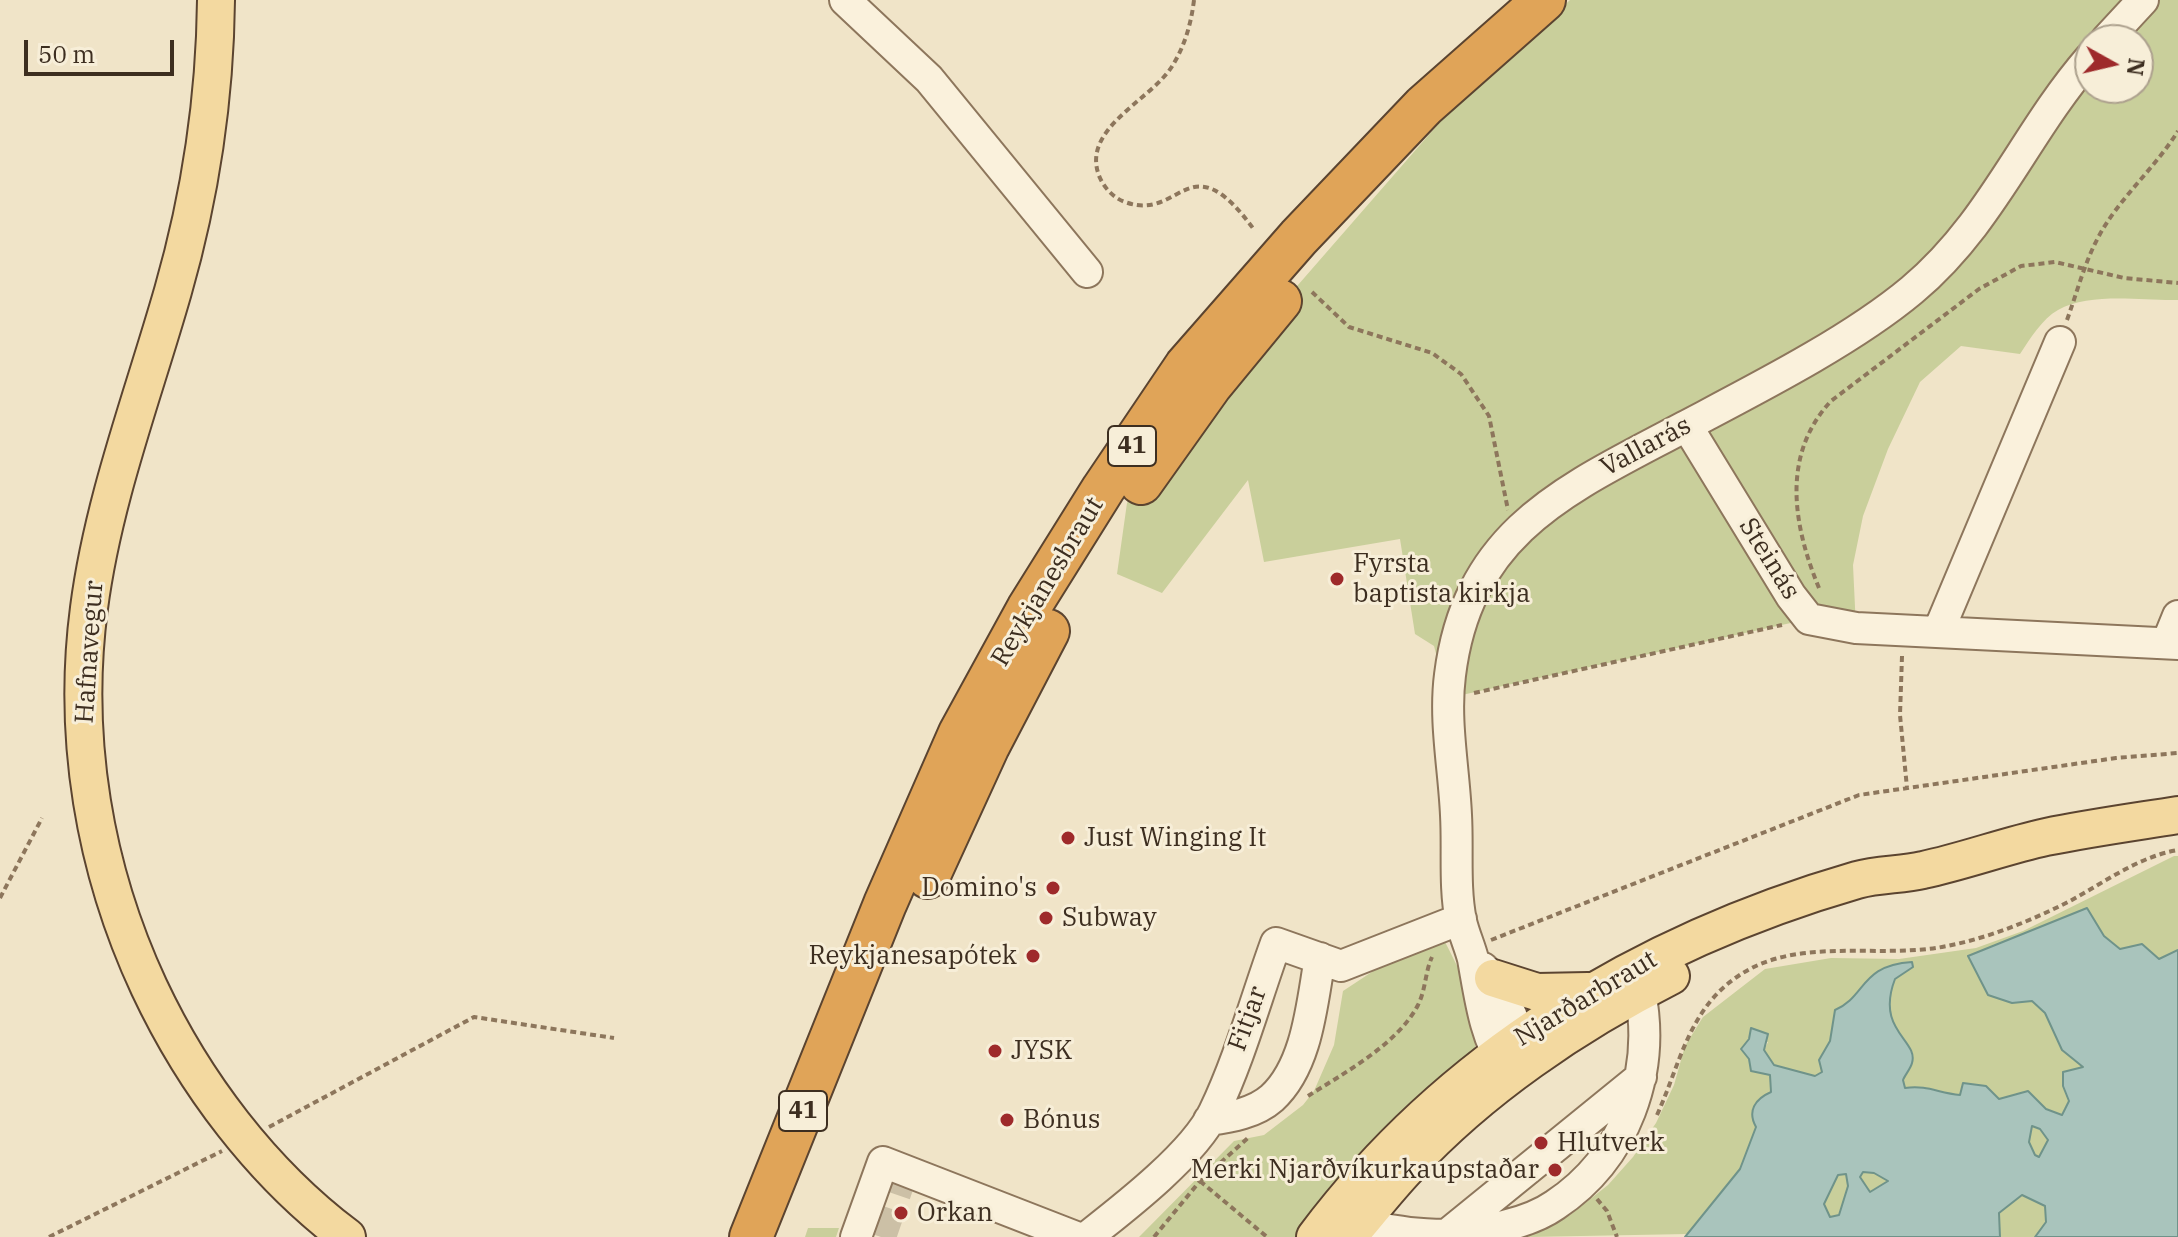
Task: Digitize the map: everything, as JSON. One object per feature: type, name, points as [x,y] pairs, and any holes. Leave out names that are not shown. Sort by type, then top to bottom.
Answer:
[{"type":"highway","name":"Reykjanesbraut","points":[[751,1237],[885,904],[960,733],[1028,609],[1103,489],[1186,366],[1299,237],[1424,106],[1544,0]]},
{"type":"highway","name":"Reykjanesbraut","points":[[781,1237],[912,913],[988,746],[1052,623],[1127,503],[1210,386],[1319,252],[1438,120],[1568,0]]},
{"type":"main road","name":"Hafnavegur","points":[[216,0],[211,81],[197,185],[174,288],[113,493],[87,624],[83,719],[90,788],[103,859],[125,932],[181,1046],[245,1140],[293,1190],[347,1237]]},
{"type":"main road","name":"Njarðarbraut","points":[[1354,1231],[1408,1166],[1459,1117],[1514,1057],[1715,954],[1922,871],[2046,837],[2178,815]]},
{"type":"main road","name":"Njarðarbraut","points":[[1315,1237],[1391,1151],[1514,1057],[1590,991],[1660,954],[1797,900],[1861,879],[1922,871]]},
{"type":"main road","points":[[1483,960],[1537,992],[1590,991]]},
{"type":"street","points":[[845,0],[929,79],[1087,272]]},
{"type":"street","points":[[2121,24],[2143,0]]},
{"type":"street","name":"Vallarás","points":[[1514,1057],[1483,960],[1461,919],[1448,698],[1454,652],[1468,606],[1490,565],[1513,535],[1572,486],[1687,426],[1863,326],[1912,290],[1955,249],[1990,207],[2041,121],[2074,79]]},
{"type":"street","points":[[1939,630],[2060,342]]},
{"type":"street","name":"Steinás","points":[[1687,426],[1791,596],[1820,622]]},
{"type":"street","points":[[1820,622],[1902,629],[2174,634]]},
{"type":"street","name":"Fitjar","points":[[1087,1237],[1133,1201],[1209,1120],[1276,943],[1341,966],[1461,919]]},
{"type":"street","points":[[1209,1120],[1241,1115],[1272,1098],[1293,1069],[1309,1018],[1320,958]]},
{"type":"street","points":[[1354,1231],[1448,1235],[1484,1230],[1554,1207],[1602,1163],[1620,1135],[1641,1077],[1646,1022],[1640,992]]},
{"type":"street","points":[[1448,1235],[1641,1077]]},
{"type":"street","points":[[856,1237],[883,1162],[1024,1229],[1076,1237]]},
{"type":"path","points":[[1194,0],[1180,52],[1159,84],[1101,138],[1095,160],[1097,172],[1108,191],[1134,205],[1155,203],[1190,188],[1211,188],[1234,202],[1255,231]]},
{"type":"path","points":[[2060,342],[2081,269],[2114,213],[2178,131]]},
{"type":"path","points":[[1448,698],[1820,622],[1795,494],[1797,471],[1814,420],[1843,392],[2001,276],[2041,261],[2178,283]]},
{"type":"path","points":[[1312,292],[1349,327],[1432,353],[1461,374],[1473,388],[1494,432],[1497,464],[1513,535]]},
{"type":"path","points":[[1902,629],[1900,715],[1907,788]]},
{"type":"path","points":[[1483,960],[1859,795],[2116,758],[2178,753]]},
{"type":"path","points":[[0,898],[42,818]]},
{"type":"path","points":[[1651,1125],[1665,1097],[1683,1043],[1733,979],[1766,962],[1801,953],[1891,953],[1984,938],[2070,901],[2119,871],[2178,850]]},
{"type":"path","points":[[49,1237],[245,1140],[474,1017],[614,1038]]},
{"type":"path","points":[[1200,1181],[1267,1237]]},
{"type":"path","points":[[1595,1192],[1593,1194],[1607,1211],[1617,1237]]},
{"type":"green space","points":[[1570,0],[2178,0],[2178,300],[2101,299],[2071,304],[2047,319],[2020,354],[1961,346],[1920,382],[1888,449],[1863,516],[1853,565],[1856,628],[1809,619],[1448,698],[1434,646],[1415,634],[1400,539],[1264,562],[1248,480],[1162,593],[1117,574],[1127,503],[1210,386],[1440,122]]},
{"type":"green space","points":[[2178,856],[2178,950],[2159,960],[2142,944],[2120,949],[2104,936],[2029,932],[1968,956],[1988,995],[2012,1003],[2032,1001],[2045,1013],[2062,1050],[2084,1068],[2063,1086],[2069,1100],[2061,1115],[2046,1109],[2028,1091],[1999,1099],[1986,1086],[1964,1083],[1961,1096],[1926,1089],[1905,1089],[1903,1080],[1911,1065],[1912,1055],[1890,1011],[1895,979],[1881,969],[1847,1003],[1835,1010],[1830,1041],[1819,1060],[1822,1072],[1815,1076],[1774,1065],[1764,1050],[1768,1042],[1749,1039],[1742,1050],[1770,1075],[1771,1093],[1740,1169],[1688,1234],[1527,1237],[1570,1215],[1608,1185],[1633,1157],[1656,1123],[1674,1085],[1685,1046],[1703,1017],[1765,969],[1831,958],[1899,959],[1976,948],[2023,931]]},
{"type":"green space","points":[[1445,942],[1473,1008],[1477,1035],[1473,1053],[1464,1071],[1308,1237],[1139,1237],[1234,1141],[1264,1135],[1303,1105],[1314,1091],[1334,1045],[1343,991],[1387,962]]},
{"type":"green space","points":[[2031,1126],[2040,1129],[2049,1140],[2040,1157],[2035,1155],[2029,1142]]},
{"type":"green space","points":[[1863,1172],[1874,1173],[1888,1181],[1870,1193],[1860,1177]]},
{"type":"green space","points":[[1846,1173],[1848,1186],[1839,1215],[1829,1217],[1824,1204],[1838,1175]]},
{"type":"green space","points":[[2022,1194],[2045,1206],[2046,1222],[2035,1237],[2000,1237],[1999,1213]]},
{"type":"green space","points":[[808,1228],[839,1228],[836,1237],[805,1237]]},
{"type":"water","points":[[2087,908],[2104,936],[2120,949],[2142,944],[2159,959],[2178,950],[2178,1237],[2035,1237],[2046,1222],[2045,1206],[2022,1195],[1999,1213],[2000,1237],[1685,1237],[1740,1169],[1756,1127],[1752,1116],[1754,1106],[1771,1092],[1770,1075],[1751,1071],[1749,1059],[1741,1049],[1749,1039],[1751,1028],[1768,1034],[1764,1050],[1774,1065],[1815,1076],[1822,1072],[1819,1060],[1830,1041],[1835,1010],[1853,997],[1873,975],[1895,964],[1912,962],[1913,967],[1895,979],[1890,997],[1893,1022],[1912,1055],[1911,1065],[1903,1080],[1905,1088],[1927,1088],[1960,1095],[1963,1083],[1986,1086],[1999,1099],[2028,1091],[2046,1109],[2062,1115],[2069,1101],[2063,1086],[2063,1072],[2083,1067],[2062,1050],[2045,1013],[2032,1001],[2012,1003],[1988,995],[1968,956]],"holes":[[[2032,1126],[2040,1129],[2048,1140],[2039,1157],[2029,1142]],[[1863,1172],[1874,1173],[1888,1181],[1870,1192],[1860,1177]],[[1846,1174],[1848,1186],[1839,1215],[1830,1217],[1824,1204],[1838,1175]]]},
{"type":"tunnel","points":[[881,1237],[904,1170]]},
{"type":"place","name":"Fyrsta baptista kirkja","points":[[1337,579]]},
{"type":"place","name":"Just Winging It","points":[[1068,838]]},
{"type":"place","name":"Domino's","points":[[1053,888]]},
{"type":"place","name":"Subway","points":[[1046,918]]},
{"type":"place","name":"Reykjanesapótek","points":[[1033,956]]},
{"type":"place","name":"JYSK","points":[[995,1051]]},
{"type":"place","name":"Bónus","points":[[1007,1120]]},
{"type":"place","name":"Hlutverk","points":[[1541,1143]]},
{"type":"place","name":"Merki Njarðvíkurkaupstaðar","points":[[1555,1170]]},
{"type":"place","name":"Orkan","points":[[901,1213]]}]
